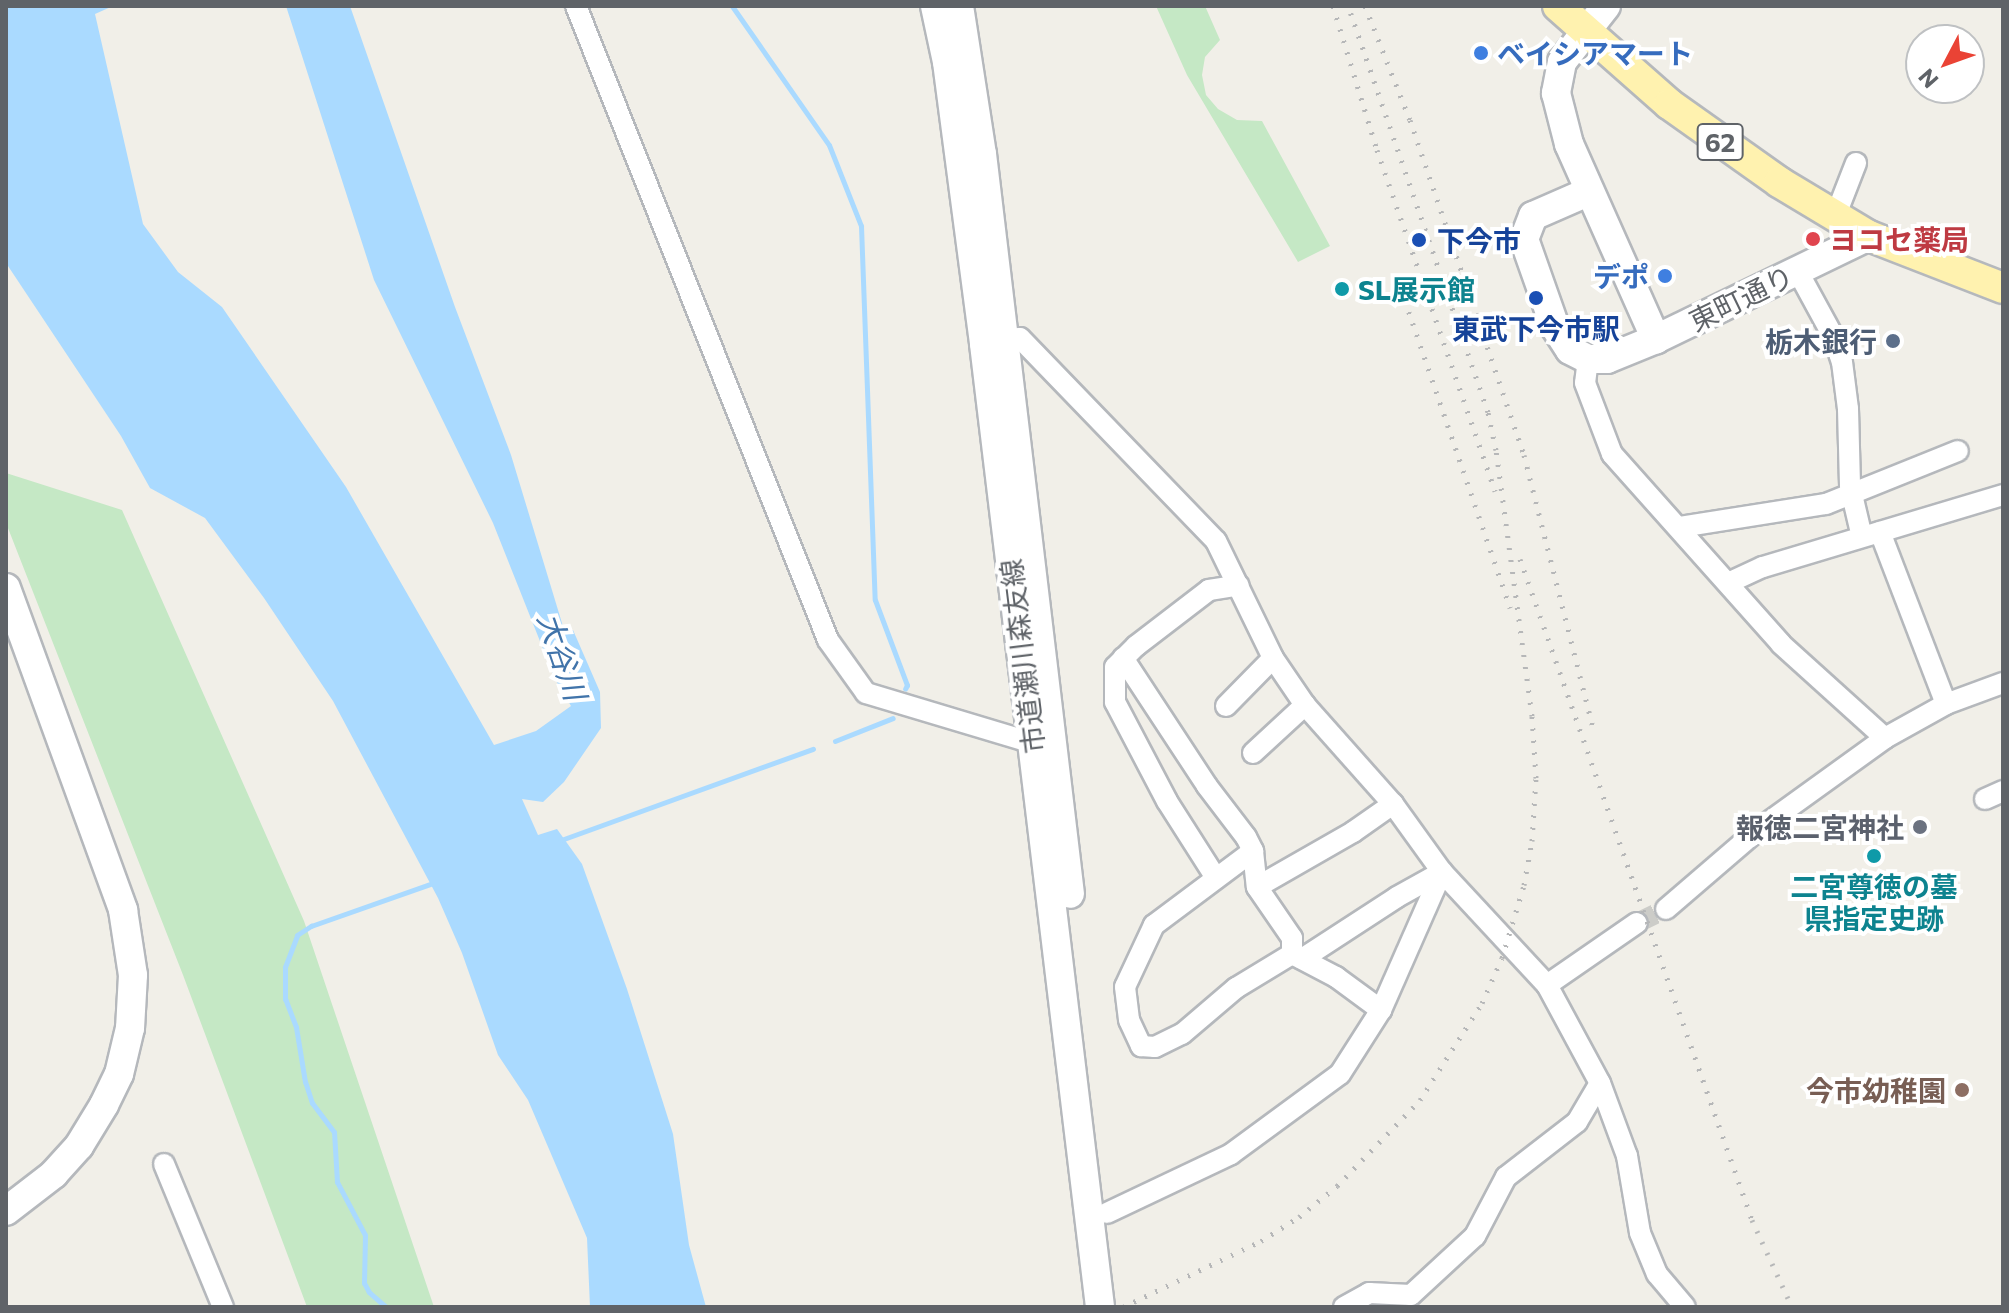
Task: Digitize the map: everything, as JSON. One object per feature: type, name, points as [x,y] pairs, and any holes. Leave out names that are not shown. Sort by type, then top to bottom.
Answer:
[{"type":"main road","name":"62","points":[[1558,6],[1709,135],[1835,217],[1869,236],[2003,288]]},
{"type":"street","points":[[576,6],[828,640],[866,693],[1044,746]]},
{"type":"street","name":"市道瀬川森友線","points":[[935,6],[993,341],[1118,1307]]},
{"type":"street","name":"市道瀬川森友線","points":[[959,6],[980,140],[993,341]]},
{"type":"street","points":[[1606,6],[1562,62],[1556,93],[1569,144],[1588,192],[1656,339]]},
{"type":"street","points":[[1835,217],[1856,163]]},
{"type":"street","points":[[1588,192],[1533,216],[1524,239],[1555,327],[1570,350],[1588,359],[1585,383],[1612,454],[1781,644],[1885,738]]},
{"type":"street","name":"東町通り","points":[[1588,359],[1607,359],[1656,339],[1869,236]]},
{"type":"street","points":[[1797,270],[1834,338],[1842,362],[1851,494],[1946,704]]},
{"type":"street","points":[[993,341],[1020,338],[1216,541],[1273,658],[1305,705],[1393,804],[1442,872],[1547,985],[1600,1083],[1627,1156],[1640,1233],[1657,1274],[1685,1307]]},
{"type":"street","points":[[1680,527],[1797,509],[1851,494],[1958,451]]},
{"type":"street","points":[[1728,583],[1763,567],[2003,495]]},
{"type":"street","points":[[1216,878],[1167,801],[1115,702],[1115,667],[1209,590],[1239,585]]},
{"type":"street","points":[[6,588],[123,910],[133,975],[130,1028],[119,1074],[104,1105],[79,1146],[54,1174],[6,1211]]},
{"type":"street","points":[[1123,658],[1253,851],[1257,887],[1292,938],[1297,957],[1336,977],[1381,1010]]},
{"type":"street","points":[[1226,706],[1273,658]]},
{"type":"street","points":[[1666,909],[1759,829],[1885,738],[1946,704],[2003,683]]},
{"type":"street","points":[[1253,753],[1305,705]]},
{"type":"street","name":"市道瀬川森友線","points":[[1044,746],[1100,1307]]},
{"type":"street","points":[[1257,887],[1353,832],[1393,804]]},
{"type":"street","points":[[1253,851],[1154,925],[1125,987],[1129,1020],[1141,1046],[1155,1047],[1182,1034],[1236,988],[1297,957],[1442,872]]},
{"type":"street","points":[[1107,1213],[1231,1154],[1340,1074],[1381,1010],[1442,872]]},
{"type":"street","points":[[1547,985],[1637,923]]},
{"type":"street","points":[[1344,1307],[1369,1293],[1411,1295],[1475,1236],[1506,1177],[1577,1122],[1600,1083]]},
{"type":"street","points":[[164,1164],[223,1307]]},
{"type":"green space","points":[[1156,6],[1205,6],[1220,40],[1205,57],[1202,75],[1206,95],[1218,109],[1237,120],[1262,121],[1330,246],[1298,262],[1187,75]]},
{"type":"green space","points":[[6,473],[122,510],[304,921],[434,1307],[307,1307],[183,975],[6,523]]},
{"type":"water","name":"大谷川","points":[[6,6],[113,6],[95,14],[143,224],[178,272],[222,307],[346,487],[494,745],[536,731],[571,706],[555,679],[493,523],[374,280],[286,6],[350,6],[455,307],[511,455],[565,633],[573,630],[600,692],[601,728],[564,782],[543,802],[522,799],[538,835],[557,829],[582,864],[627,989],[673,1134],[689,1245],[706,1307],[590,1307],[587,1238],[528,1100],[498,1055],[462,953],[438,898],[333,701],[264,598],[205,518],[150,488],[121,436],[6,263]]},
{"type":"waterway","points":[[732,6],[829,145],[861,226],[875,600],[907,685],[905,689]]},
{"type":"waterway","points":[[835,741],[893,718]]},
{"type":"waterway","points":[[561,840],[813,749]]},
{"type":"waterway","points":[[386,1307],[364,1283],[365,1235],[337,1182],[334,1132],[312,1103],[305,1082],[296,1027],[285,999],[285,967],[297,935],[311,926],[430,884]]},
{"type":"tunnel","points":[[1637,923],[1666,909]]},
{"type":"railway","points":[[1333,6],[1377,150],[1495,491]]},
{"type":"railway","points":[[1123,1307],[1261,1241],[1299,1217],[1337,1186],[1420,1100],[1482,1003],[1502,958],[1524,885],[1532,841],[1536,778],[1532,716],[1496,450],[1488,412],[1348,6]]},
{"type":"railway","points":[[1365,6],[1410,120],[1524,455],[1593,728]]},
{"type":"railway","points":[[1401,289],[1510,608]]},
{"type":"railway","points":[[1520,559],[1752,1220],[1792,1307]]},
{"type":"place","name":"ベイシアマート","points":[[1481,53]]},
{"type":"place","name":"ヨコセ薬局","points":[[1813,239]]},
{"type":"place","name":"下今市","points":[[1419,240]]},
{"type":"place","name":"デポ","points":[[1665,276]]},
{"type":"place","name":"SL展示館","points":[[1342,289]]},
{"type":"place","name":"東武下今市駅","points":[[1536,298]]},
{"type":"place","name":"栃木銀行","points":[[1893,341]]},
{"type":"place","name":"報徳二宮神社","points":[[1920,827]]},
{"type":"place","name":"二宮尊徳の墓 県指定史跡","points":[[1874,856]]},
{"type":"place","name":"今市幼稚園","points":[[1962,1090]]}]
